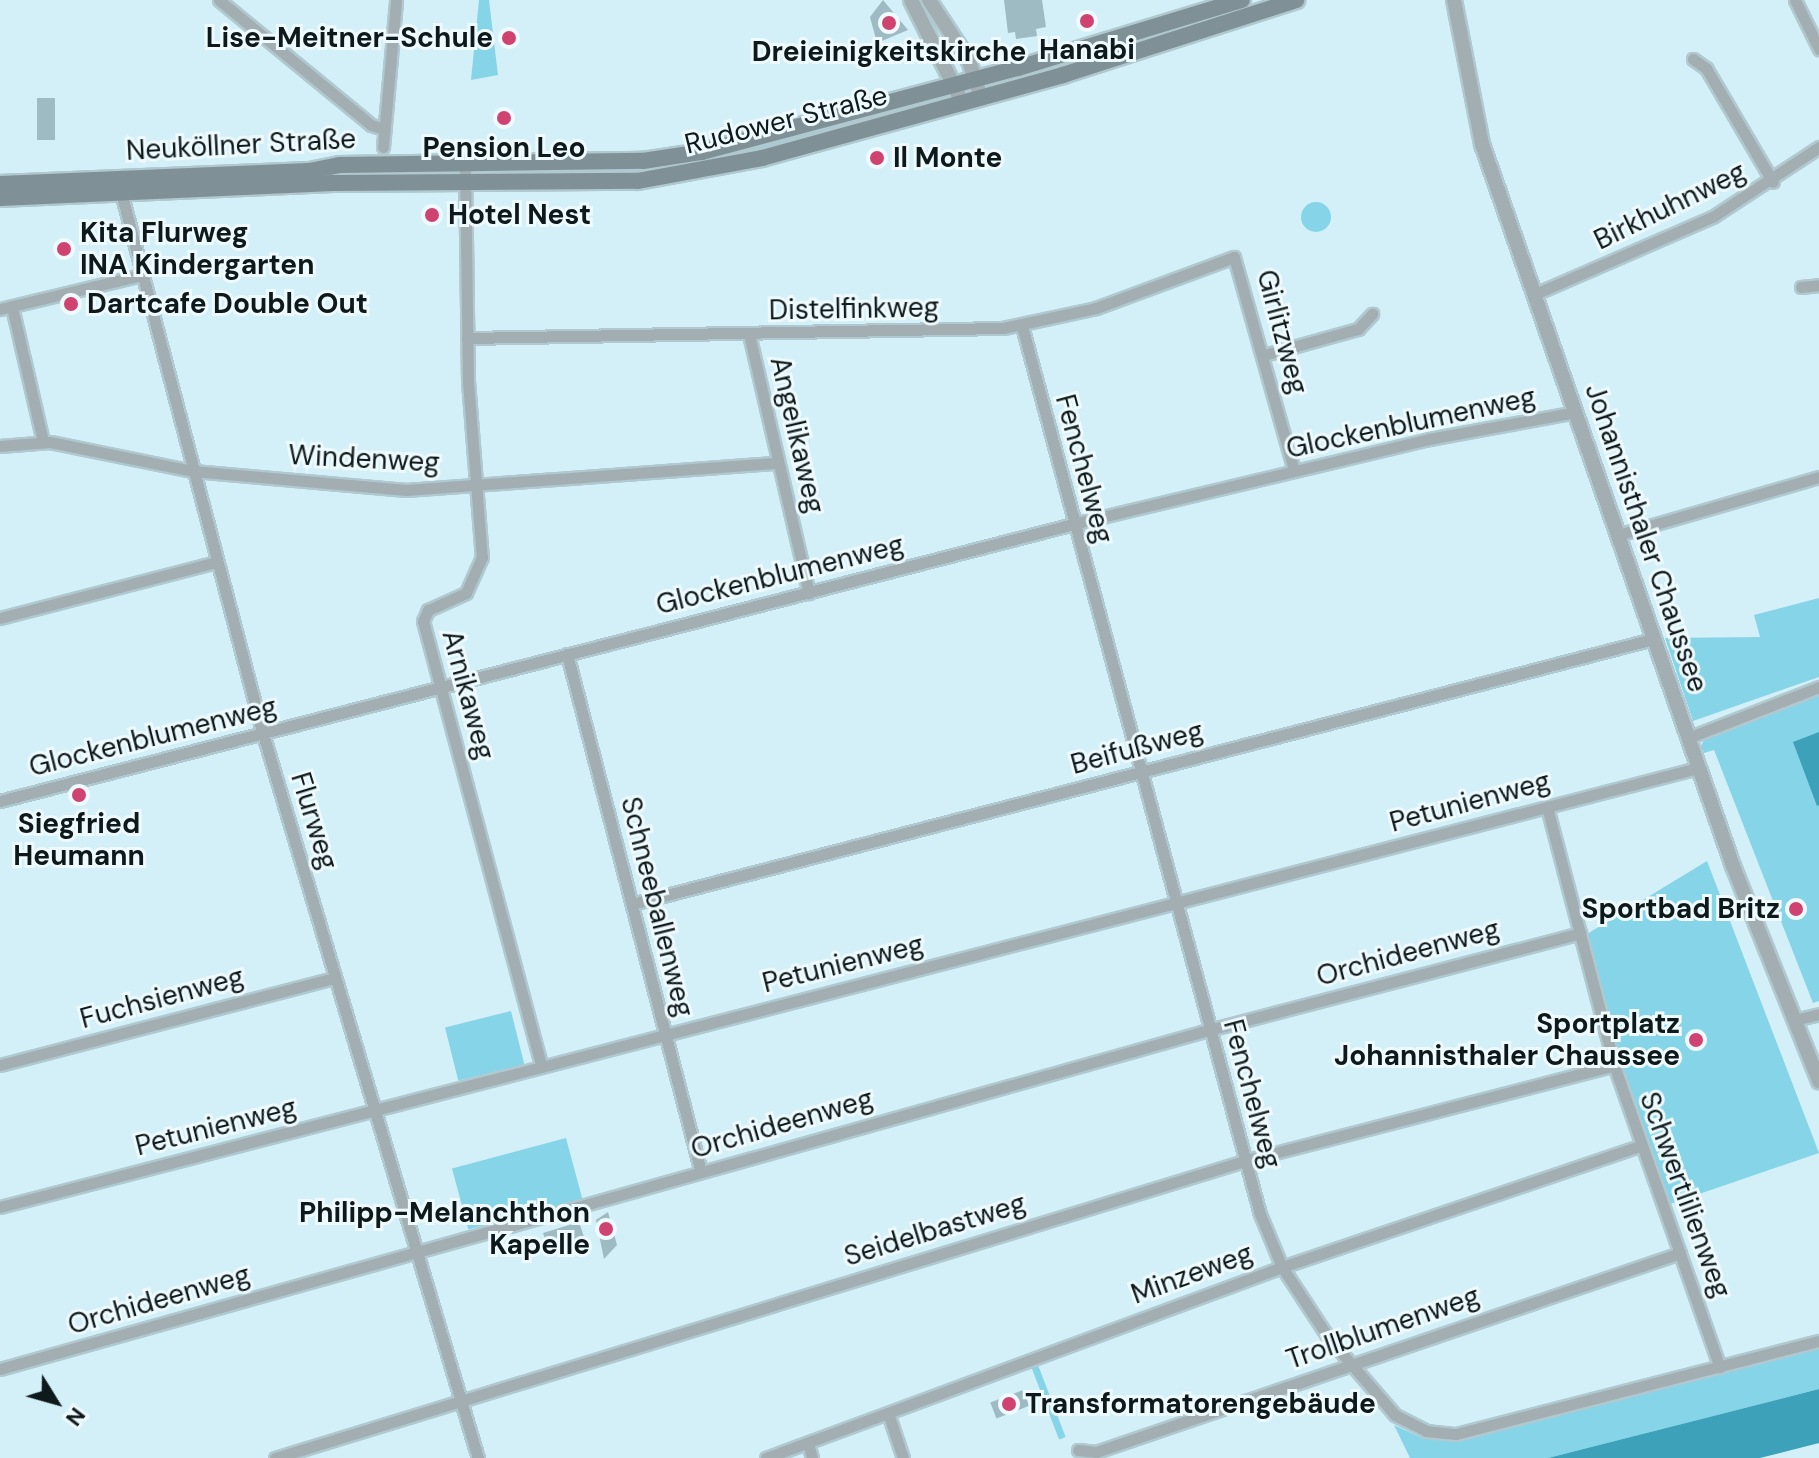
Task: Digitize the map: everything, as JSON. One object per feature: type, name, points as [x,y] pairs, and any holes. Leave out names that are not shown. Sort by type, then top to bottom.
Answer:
[{"type":"main road","name":"Rudower Straße","points":[[484,166],[608,164],[702,152],[1027,65],[1242,0]]},
{"type":"main road","name":"Rudower Straße","points":[[465,184],[638,181],[704,170],[1032,84],[1204,33],[1296,0]]},
{"type":"main road","points":[[1198,15],[1204,33]]},
{"type":"main road","points":[[1027,65],[1032,84]]},
{"type":"main road","points":[[883,104],[888,122]]},
{"type":"main road","points":[[702,152],[704,170]]},
{"type":"main road","name":"Neuköllner Straße","points":[[0,198],[382,155],[484,166]]},
{"type":"main road","name":"Neuköllner Straße","points":[[0,184],[465,184]]},
{"type":"street","points":[[219,0],[384,129]]},
{"type":"street","points":[[382,182],[396,0]]},
{"type":"street","points":[[911,0],[962,102]]},
{"type":"street","points":[[929,0],[976,79],[981,97]]},
{"type":"street","points":[[1795,0],[1819,49]]},
{"type":"street","name":"Johannisthaler Chaussee","points":[[1455,1],[1482,144],[1698,768],[1819,1081]]},
{"type":"street","points":[[1693,59],[1706,68],[1773,182]]},
{"type":"street","name":"Birkhuhnweg","points":[[1535,294],[1714,216],[1773,182],[1819,147]]},
{"type":"street","name":"Arnikaweg","points":[[465,166],[467,338],[479,574],[461,597],[424,616],[541,1066]]},
{"type":"street","name":"Flurweg","points":[[120,185],[263,734],[478,1458]]},
{"type":"street","name":"Distelfinkweg","points":[[467,338],[1022,326],[1096,308],[1231,256]]},
{"type":"street","name":"Girlitzweg","points":[[1231,256],[1237,258],[1294,470]]},
{"type":"street","points":[[43,441],[6,308],[142,275]]},
{"type":"street","points":[[1801,287],[1819,285]]},
{"type":"street","points":[[1264,355],[1358,329],[1372,314]]},
{"type":"street","name":"Fenchelweg","points":[[1022,326],[1244,1161],[1282,1267],[1351,1365],[1412,1426],[1456,1434],[1819,1341]]},
{"type":"street","name":"Angelikaweg","points":[[749,334],[809,593]]},
{"type":"street","name":"Glockenblumenweg","points":[[0,801],[1073,524],[1294,470],[1576,412]]},
{"type":"street","name":"Windenweg","points":[[0,446],[43,441],[193,471],[406,490],[777,463]]},
{"type":"street","points":[[1618,535],[1819,477]]},
{"type":"street","points":[[0,618],[217,562]]},
{"type":"street","name":"Beifußweg","points":[[632,904],[1653,639]]},
{"type":"street","name":"Schneeballenweg","points":[[567,654],[701,1172]]},
{"type":"street","points":[[1688,738],[1819,687]]},
{"type":"street","name":"Petunienweg","points":[[0,1207],[1698,768]]},
{"type":"street","name":"Schwertlilienweg","points":[[1547,807],[1614,1065],[1639,1146],[1720,1367]]},
{"type":"street","name":"Orchideenweg","points":[[0,1369],[1209,1029],[1580,933]]},
{"type":"street","name":"Fuchsienweg","points":[[0,1065],[335,978]]},
{"type":"street","points":[[1794,1020],[1819,1014]]},
{"type":"street","name":"Seidelbastweg","points":[[275,1458],[1244,1161],[1614,1065]]},
{"type":"street","name":"Minzeweg","points":[[766,1458],[1282,1267],[1639,1146]]},
{"type":"street","name":"Trollblumenweg","points":[[1078,1450],[1104,1454],[1351,1365],[1680,1253]]},
{"type":"street","points":[[888,1413],[903,1458]]},
{"type":"street","points":[[808,1443],[812,1458]]},
{"type":"shaded area","points":[[479,0],[489,0],[498,75],[471,80]]},
{"type":"shaded area","points":[[879,115],[874,120],[720,161],[721,155]]},
{"type":"shaded area","points":[[1316,202],[1327,206],[1331,217],[1327,228],[1316,232],[1305,228],[1301,217],[1305,206]]},
{"type":"shaded area","points":[[1819,598],[1819,677],[1693,721],[1665,638],[1760,637],[1754,615]]},
{"type":"shaded area","name":"Sportbad Britz","points":[[1819,696],[1819,1001],[1813,1003],[1714,750],[1704,753],[1701,746],[1705,738]]},
{"type":"shaded area","points":[[1819,732],[1819,805],[1817,806],[1793,742]]},
{"type":"shaded area","name":"Sportplatz Johannisthaler Chaussee","points":[[1707,861],[1819,1153],[1670,1204],[1635,1110],[1587,934]]},
{"type":"shaded area","points":[[511,1011],[524,1064],[458,1081],[445,1027]]},
{"type":"shaded area","points":[[566,1138],[582,1199],[468,1229],[452,1169]]},
{"type":"shaded area","points":[[1819,1346],[1819,1389],[1548,1458],[1410,1458],[1394,1425],[1422,1438],[1450,1441]]},
{"type":"shaded area","points":[[1038,1365],[1066,1437],[1059,1439],[1031,1368]]},
{"type":"shaded area","points":[[1819,1389],[1819,1443],[1760,1458],[1548,1458]]},
{"type":"building","name":"Dreieinigkeitskirche","points":[[883,0],[908,30],[877,43],[870,17]]},
{"type":"building","points":[[1004,0],[1042,0],[1046,27],[1036,29],[1037,36],[1016,39],[1015,32],[1008,33]]},
{"type":"building","points":[[37,98],[55,98],[55,140],[37,140]]},
{"type":"building","name":"Philipp-Melanchthon Kapelle","points":[[608,1212],[617,1245],[604,1259],[596,1220]]},
{"type":"building","points":[[579,1222],[586,1243],[548,1249],[543,1233]]},
{"type":"building","name":"Transformatorengebäude","points":[[1023,1390],[1029,1406],[996,1418],[990,1403]]},
{"type":"place","name":"Hanabi","points":[[1087,21]]},
{"type":"place","name":"Dreieinigkeitskirche","points":[[889,23]]},
{"type":"place","name":"Lise-Meitner-Schule","points":[[509,38]]},
{"type":"place","name":"Pension Leo","points":[[504,118]]},
{"type":"place","name":"Il Monte","points":[[877,158]]},
{"type":"place","name":"Hotel Nest","points":[[432,215]]},
{"type":"place","name":"Kita Flurweg INA Kindergarten","points":[[64,249]]},
{"type":"place","name":"Dartcafe Double Out","points":[[71,304]]},
{"type":"place","name":"Siegfried Heumann","points":[[79,795]]},
{"type":"place","name":"Sportbad Britz","points":[[1796,909]]},
{"type":"place","name":"Sportplatz Johannisthaler Chaussee","points":[[1696,1040]]},
{"type":"place","name":"Philipp-Melanchthon Kapelle","points":[[606,1229]]},
{"type":"place","name":"Transformatorengebäude","points":[[1009,1404]]}]
